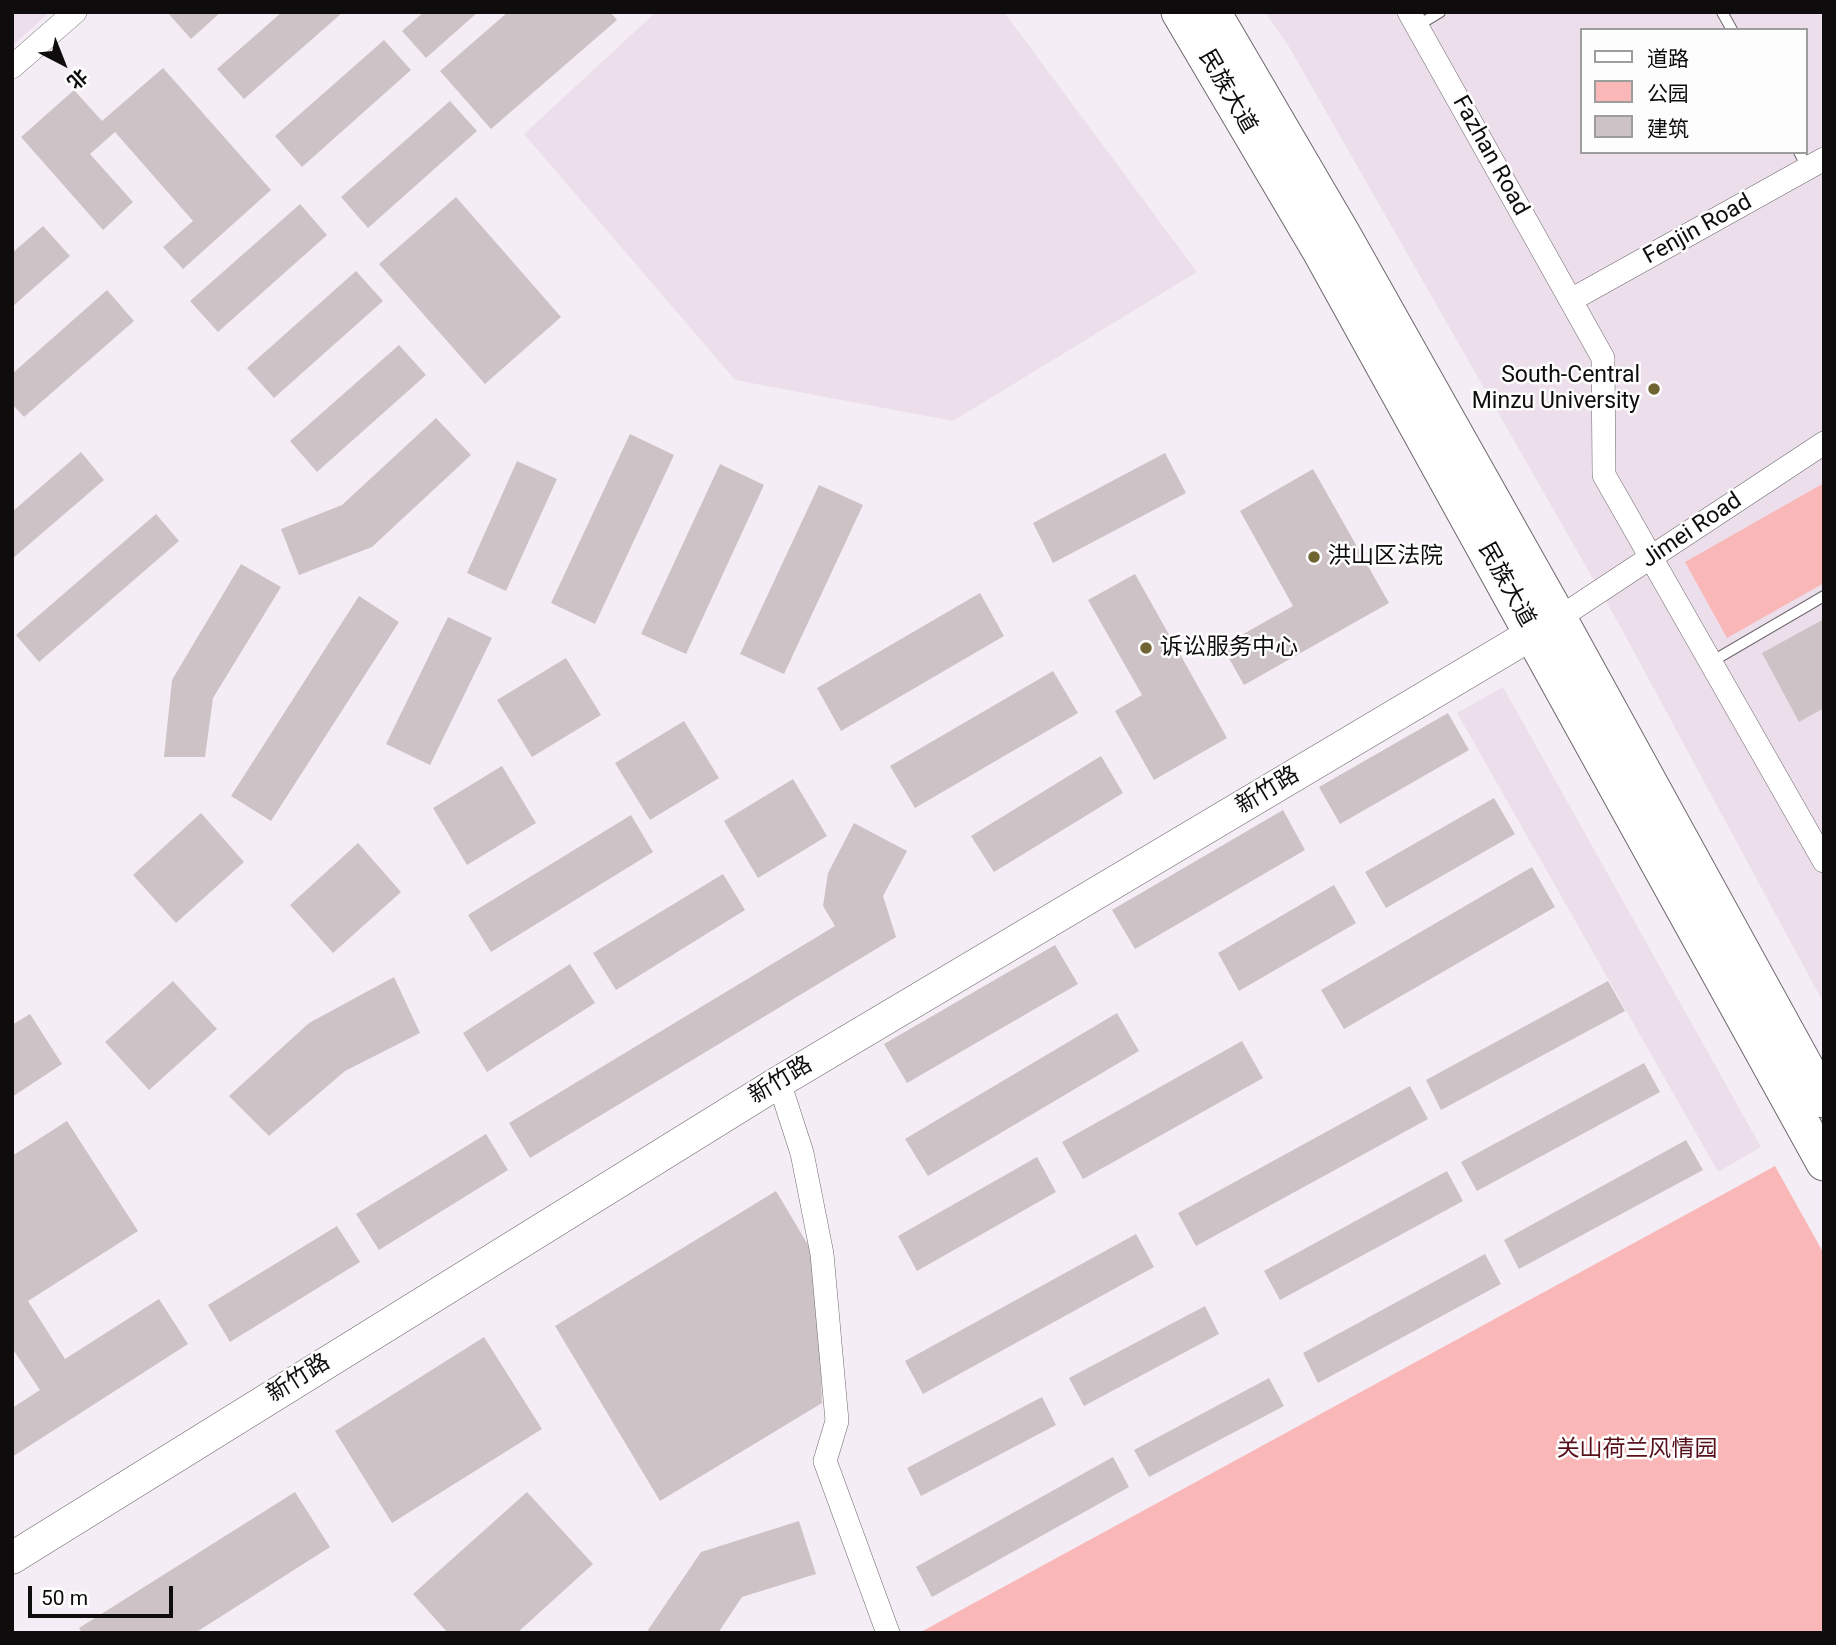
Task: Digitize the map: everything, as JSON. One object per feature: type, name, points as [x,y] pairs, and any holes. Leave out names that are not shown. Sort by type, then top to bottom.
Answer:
[{"type":"main road","name":"民族大道","points":[[1179,12],[1546,626],[1824,1100]]},
{"type":"main road","name":"民族大道","points":[[1213,12],[1344,236],[1824,1163]]},
{"type":"main road","name":"新竹路","points":[[12,1558],[779,1082],[1546,626]]},
{"type":"street","points":[[12,67],[75,12]]},
{"type":"street","name":"Fazhan Road","points":[[1413,19],[1602,358],[1604,475],[1824,861]]},
{"type":"street","name":"Fenjin Road","points":[[1571,300],[1810,160]]},
{"type":"street","name":"Jimei Road","points":[[1546,626],[1824,443]]},
{"type":"street","points":[[779,1082],[802,1153],[822,1254],[837,1421],[825,1461],[888,1633]]},
{"type":"lane","points":[[1413,19],[1440,12]]},
{"type":"lane","points":[[1723,12],[1731,28]]},
{"type":"lane","points":[[1711,662],[1824,596]]},
{"type":"shaded area","points":[[12,12],[50,12],[12,46]]},
{"type":"shaded area","points":[[656,12],[1004,12],[1197,272],[953,421],[735,380],[524,134]]},
{"type":"shaded area","name":"South-Central Minzu University","points":[[1265,12],[1824,12],[1824,1004],[1620,626],[1289,47]]},
{"type":"shaded area","points":[[1503,687],[1761,1147],[1718,1172],[1457,713]]},
{"type":"green space","points":[[1824,483],[1824,583],[1727,638],[1685,562]]},
{"type":"green space","name":"关山荷兰风情园","points":[[1775,1166],[1824,1254],[1824,1633],[919,1633]]},
{"type":"building","points":[[167,12],[221,12],[191,39]]},
{"type":"building","points":[[282,12],[343,12],[244,99],[217,69]]},
{"type":"building","points":[[424,12],[478,12],[426,58],[402,31]]},
{"type":"building","points":[[508,12],[610,12],[617,20],[491,129],[440,71]]},
{"type":"building","points":[[384,40],[411,70],[302,167],[275,136]]},
{"type":"building","points":[[163,68],[271,190],[183,269],[163,247],[193,221],[115,132],[90,154],[133,202],[103,230],[21,137],[74,90],[102,121]]},
{"type":"building","points":[[450,101],[477,131],[368,228],[341,197]]},
{"type":"building","points":[[456,197],[561,317],[485,384],[379,264]]},
{"type":"building","points":[[300,204],[327,235],[218,332],[190,301]]},
{"type":"building","points":[[43,226],[70,256],[12,307],[12,253]]},
{"type":"building","points":[[356,271],[383,301],[274,398],[247,368]]},
{"type":"building","points":[[107,290],[134,321],[24,417],[12,404],[12,374]]},
{"type":"building","points":[[399,345],[426,375],[317,472],[290,441]]},
{"type":"building","points":[[436,418],[471,455],[372,547],[299,575],[281,529],[342,505]]},
{"type":"building","points":[[630,434],[674,455],[595,624],[551,603]]},
{"type":"building","points":[[81,452],[104,480],[12,559],[12,512]]},
{"type":"building","points":[[1165,453],[1186,493],[1053,563],[1033,523]]},
{"type":"building","points":[[517,461],[557,479],[506,591],[467,573]]},
{"type":"building","points":[[720,464],[764,485],[686,654],[641,634]]},
{"type":"building","name":"洪山区法院","points":[[1313,469],[1389,603],[1244,685],[1222,646],[1293,606],[1240,511]]},
{"type":"building","points":[[819,485],[863,505],[784,674],[740,654]]},
{"type":"building","points":[[156,514],[179,541],[39,662],[16,635]]},
{"type":"building","points":[[241,564],[281,587],[213,698],[205,757],[164,757],[172,680]]},
{"type":"building","name":"诉讼服务中心","points":[[1135,574],[1227,738],[1154,780],[1115,711],[1142,695],[1088,600]]},
{"type":"building","points":[[980,593],[1004,636],[841,731],[817,688]]},
{"type":"building","points":[[359,596],[399,622],[271,821],[231,796]]},
{"type":"building","points":[[448,617],[492,638],[430,765],[386,744]]},
{"type":"building","points":[[1824,619],[1824,708],[1799,722],[1762,653]]},
{"type":"building","points":[[566,658],[601,715],[532,757],[497,700]]},
{"type":"building","points":[[1053,671],[1078,713],[915,808],[890,766]]},
{"type":"building","points":[[1448,713],[1469,750],[1340,824],[1319,787]]},
{"type":"building","points":[[684,721],[719,778],[650,820],[615,763]]},
{"type":"building","points":[[1101,756],[1123,793],[994,872],[971,836]]},
{"type":"building","points":[[502,766],[536,823],[467,865],[433,808]]},
{"type":"building","points":[[793,779],[827,836],[758,878],[724,821]]},
{"type":"building","points":[[1494,798],[1515,834],[1386,908],[1365,872]]},
{"type":"building","points":[[1283,810],[1305,850],[1135,949],[1112,910]]},
{"type":"building","points":[[201,813],[244,862],[176,923],[133,875]]},
{"type":"building","points":[[631,815],[653,852],[491,952],[468,915]]},
{"type":"building","points":[[854,823],[907,851],[883,896],[896,937],[530,1158],[509,1123],[835,926],[823,906],[828,873]]},
{"type":"building","points":[[358,843],[401,892],[333,953],[290,905]]},
{"type":"building","points":[[1532,867],[1555,907],[1344,1029],[1321,990]]},
{"type":"building","points":[[723,874],[745,910],[616,990],[593,953]]},
{"type":"building","points":[[1334,885],[1356,923],[1239,991],[1218,953]]},
{"type":"building","points":[[1055,945],[1078,984],[907,1083],[884,1044]]},
{"type":"building","points":[[570,964],[595,1003],[487,1072],[463,1033]]},
{"type":"building","points":[[394,977],[420,1033],[345,1071],[269,1136],[229,1096],[309,1023]]},
{"type":"building","points":[[173,981],[217,1029],[149,1090],[105,1042]]},
{"type":"building","points":[[1608,981],[1625,1011],[1441,1110],[1426,1080]]},
{"type":"building","points":[[1117,1013],[1139,1051],[928,1176],[905,1139]]},
{"type":"building","points":[[30,1014],[62,1064],[12,1097],[12,1025]]},
{"type":"building","points":[[1242,1041],[1263,1078],[1083,1179],[1062,1142]]},
{"type":"building","points":[[1644,1063],[1660,1092],[1477,1191],[1461,1162]]},
{"type":"building","points":[[1410,1086],[1428,1119],[1196,1246],[1178,1213]]},
{"type":"building","points":[[67,1121],[138,1231],[28,1301],[65,1359],[159,1299],[188,1344],[12,1457],[12,1408],[40,1390],[12,1348],[12,1156]]},
{"type":"building","points":[[486,1134],[508,1170],[379,1250],[356,1214]]},
{"type":"building","points":[[1686,1140],[1703,1170],[1519,1269],[1504,1240]]},
{"type":"building","points":[[1037,1157],[1056,1192],[917,1271],[898,1236]]},
{"type":"building","points":[[1447,1171],[1463,1201],[1280,1300],[1264,1271]]},
{"type":"building","points":[[776,1191],[817,1260],[822,1403],[660,1501],[555,1326]]},
{"type":"building","points":[[337,1226],[360,1262],[230,1342],[208,1305]]},
{"type":"building","points":[[1136,1234],[1154,1267],[923,1394],[905,1361]]},
{"type":"building","points":[[1485,1254],[1501,1284],[1318,1383],[1303,1353]]},
{"type":"building","points":[[1205,1306],[1219,1334],[1084,1406],[1069,1378]]},
{"type":"building","points":[[484,1337],[542,1429],[392,1523],[335,1431]]},
{"type":"building","points":[[1269,1378],[1284,1406],[1149,1477],[1134,1450]]},
{"type":"building","points":[[1042,1397],[1056,1425],[921,1496],[907,1468]]},
{"type":"building","points":[[1113,1457],[1129,1487],[932,1597],[916,1567]]},
{"type":"building","points":[[295,1492],[330,1547],[195,1633],[82,1633],[79,1628]]},
{"type":"building","points":[[527,1492],[593,1564],[517,1633],[448,1633],[413,1594]]},
{"type":"building","points":[[799,1521],[816,1574],[742,1597],[718,1633],[646,1633],[701,1552]]},
{"type":"place","name":"South-Central Minzu University","points":[[1654,389]]},
{"type":"place","name":"洪山区法院","points":[[1314,557]]},
{"type":"place","name":"诉讼服务中心","points":[[1146,648]]}]
